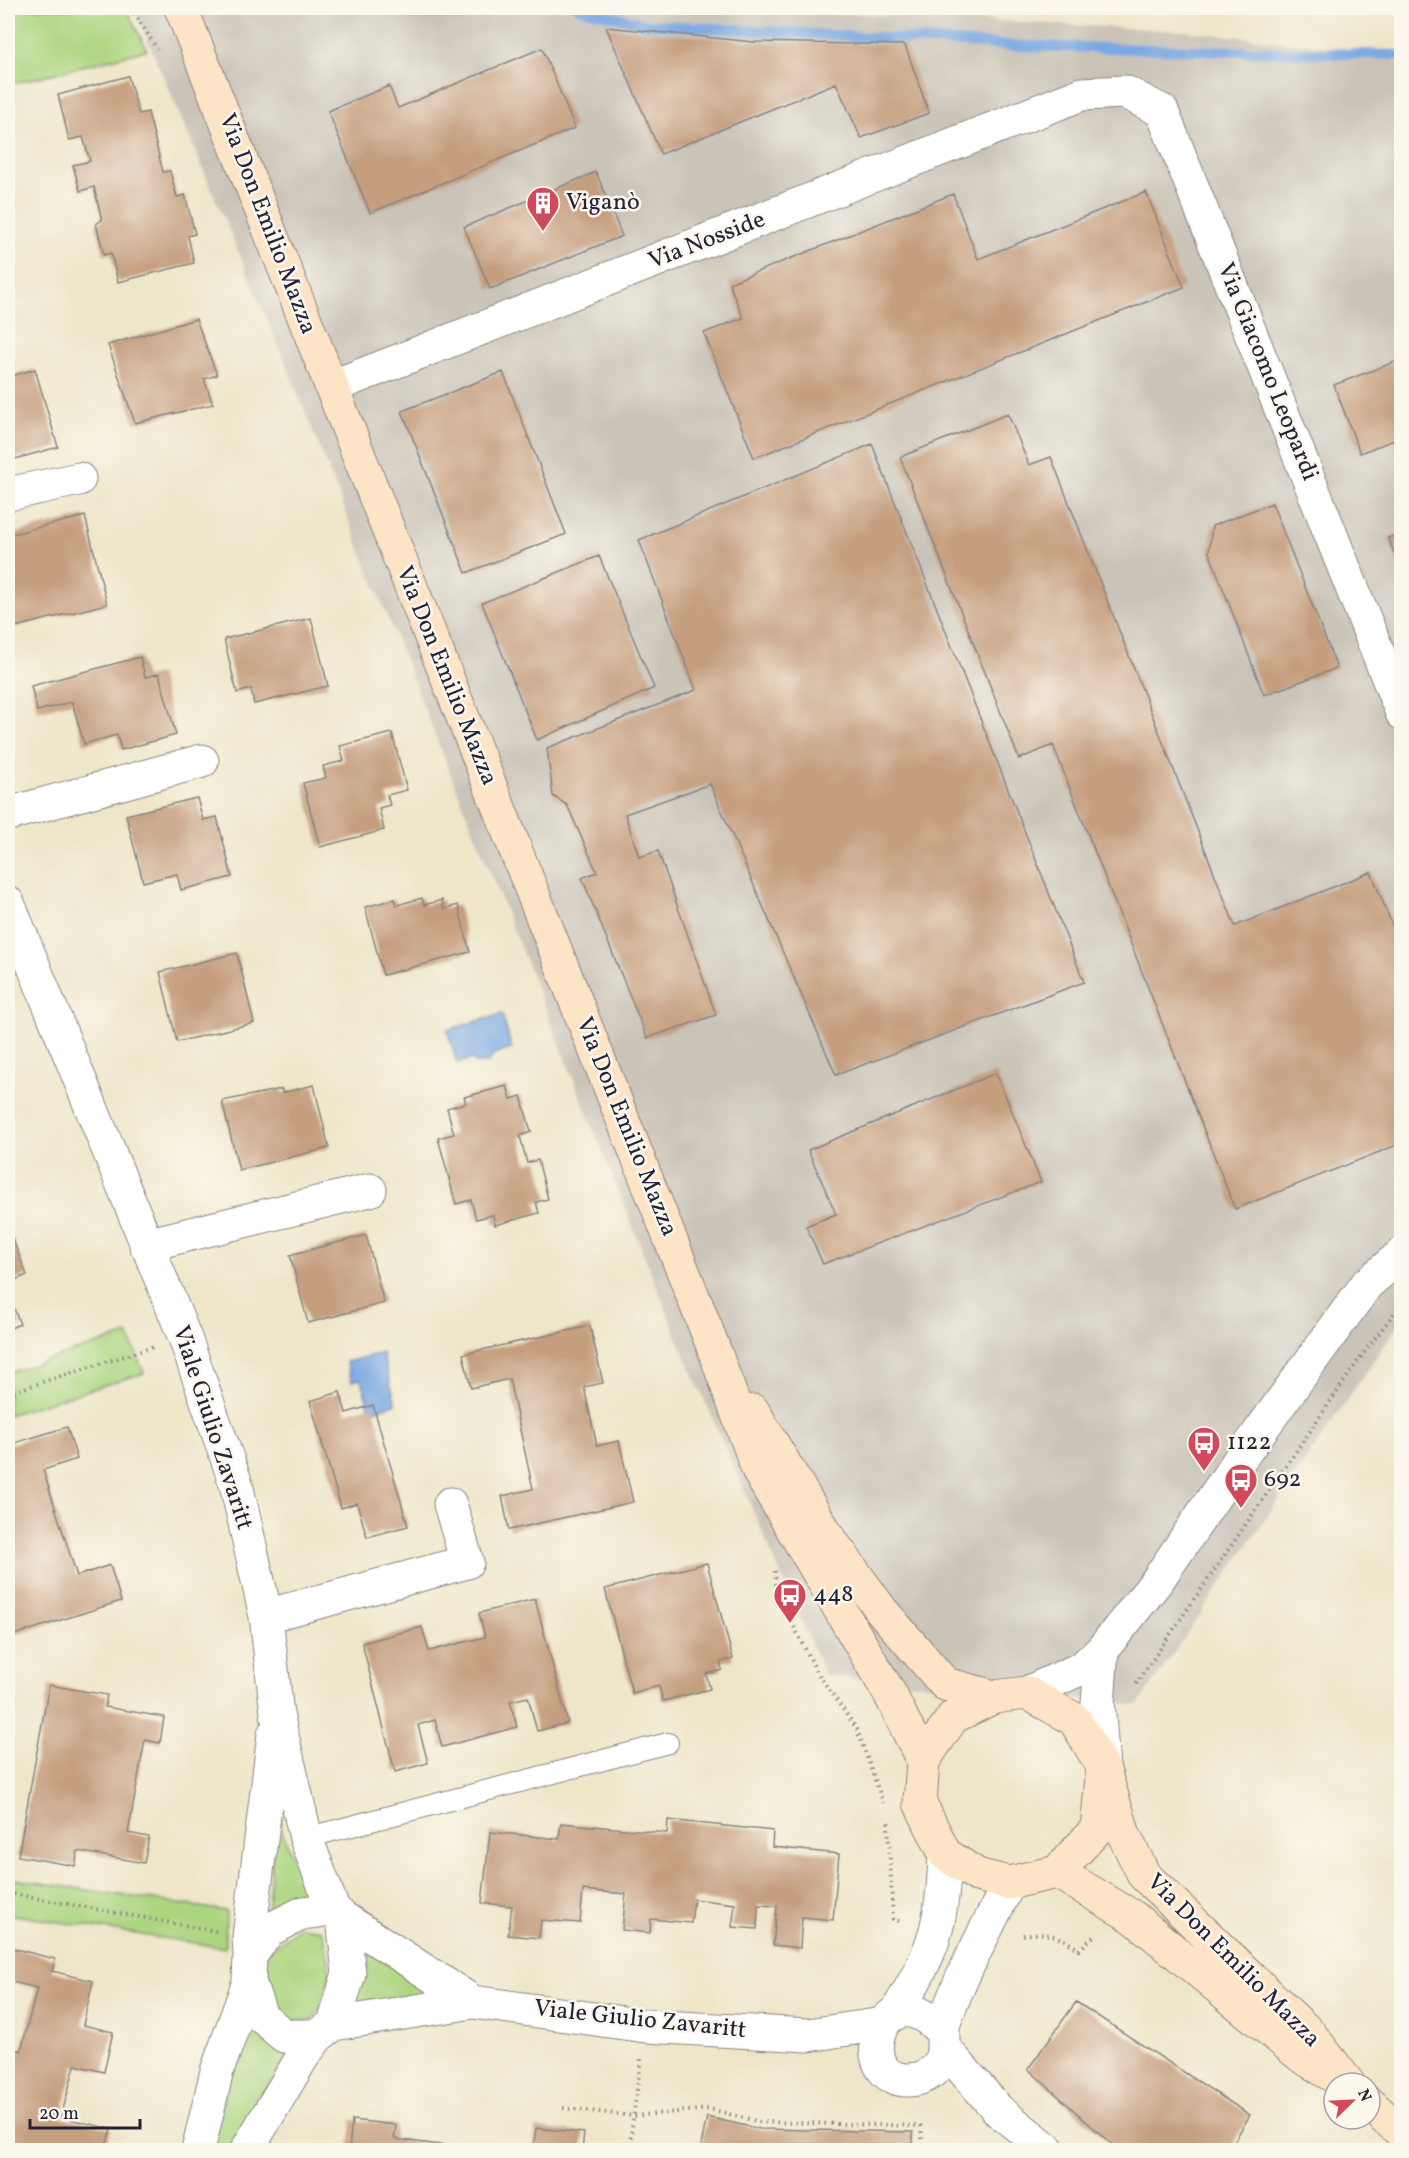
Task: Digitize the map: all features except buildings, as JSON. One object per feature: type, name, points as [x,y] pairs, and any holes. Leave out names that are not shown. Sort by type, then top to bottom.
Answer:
[{"type":"street","name":"Via Don Emilio Mazza","points":[[181,8],[712,1344],[759,1472],[890,1694],[923,1761]]},
{"type":"street","name":"Via Giacomo Leopardi","points":[[1082,94],[1125,92],[1162,111],[1401,713]]},
{"type":"street","name":"Via Nosside","points":[[331,387],[1082,94]]},
{"type":"street","points":[[8,494],[79,479]]},
{"type":"street","points":[[8,814],[202,761]]},
{"type":"street","name":"Viale Giulio Zavaritt","points":[[8,903],[185,1338],[236,1484],[266,1616],[277,1714],[306,1838],[338,1914],[473,2002]]},
{"type":"street","points":[[146,1245],[370,1190]]},
{"type":"street","points":[[1027,1694],[1082,1668],[1102,1650],[1157,1581],[1242,1456],[1367,1284],[1401,1254]]},
{"type":"street","name":"Via Don Emilio Mazza","points":[[712,1344],[827,1535],[882,1611],[945,1684],[994,1697],[1027,1694],[1074,1719],[1103,1767],[1124,1834],[1144,1875],[1310,2033],[1338,2071]]},
{"type":"street","points":[[266,1616],[467,1562],[450,1504]]},
{"type":"street","points":[[945,1854],[977,1875],[1009,1883],[1057,1872],[1097,1829],[1103,1767],[1098,1704],[1102,1650]]},
{"type":"street","name":"Via Don Emilio Mazza","points":[[945,1854],[920,1803],[923,1761],[952,1717],[994,1697]]},
{"type":"street","name":"Viale Giulio Zavaritt","points":[[198,2151],[217,2071],[249,1958],[277,1714]]},
{"type":"street","points":[[945,1854],[944,1900],[936,1934],[922,1972],[885,2030],[884,2070],[897,2078],[910,2081],[922,2078],[937,2066],[953,1999],[1009,1883]]},
{"type":"street","name":"Via Don Emilio Mazza","points":[[1057,1872],[1133,1917],[1301,2056],[1327,2071]]},
{"type":"street","points":[[246,2151],[303,2056],[326,2030],[349,1972],[338,1914],[303,1913],[268,1930],[249,1958],[261,2016],[284,2036],[326,2030]]},
{"type":"street","name":"Viale Giulio Zavaritt","points":[[326,2030],[473,2002],[645,2026],[808,2035],[885,2030]]},
{"type":"street","points":[[885,2030],[910,2011],[928,2017],[999,2111],[1048,2151]]},
{"type":"street","points":[[922,2078],[999,2111]]},
{"type":"street","points":[[1382,2115],[1401,2133]]},
{"type":"lane","points":[[306,1838],[668,1743]]},
{"type":"path","points":[[131,8],[161,59]]},
{"type":"path","points":[[8,1393],[185,1338]]},
{"type":"path","points":[[8,1893],[249,1958]]},
{"type":"path","points":[[629,2151],[645,2026]]},
{"type":"path","points":[[563,2108],[634,2116],[709,2109],[760,2122],[921,2126],[923,2151]]},
{"type":"shaded area","points":[[134,8],[748,8],[1186,31],[1401,55],[1401,1321],[1138,1705],[825,1675],[677,1337],[282,354]]},
{"type":"green space","points":[[8,8],[126,8],[147,50],[8,85]]},
{"type":"green space","points":[[128,1334],[144,1373],[8,1415],[8,1373]]},
{"type":"green space","points":[[276,1815],[295,1865],[313,1900],[267,1915]]},
{"type":"green space","points":[[8,1878],[226,1911],[225,1948],[8,1914]]},
{"type":"green space","points":[[300,1927],[322,1930],[328,1954],[327,1988],[319,2010],[312,2021],[288,2020],[274,2009],[260,1964],[270,1950]]},
{"type":"green space","points":[[360,1945],[430,1992],[430,2000],[352,2016]]},
{"type":"green space","points":[[246,2022],[295,2048],[255,2104],[231,2150],[209,2150]]},
{"type":"water","points":[[502,1014],[512,1049],[494,1054],[488,1063],[476,1063],[472,1059],[457,1063],[447,1030]]},
{"type":"water","points":[[382,1353],[396,1404],[370,1411],[361,1379],[352,1381],[346,1362]]},
{"type":"waterway","points":[[578,8],[645,24],[1020,46],[1402,55]]},
{"type":"place","name":"Viganò","points":[[543,232]]},
{"type":"place","name":"1122","points":[[1204,1472]]},
{"type":"place","name":"692","points":[[1241,1509]]},
{"type":"place","name":"448","points":[[790,1624]]}]
